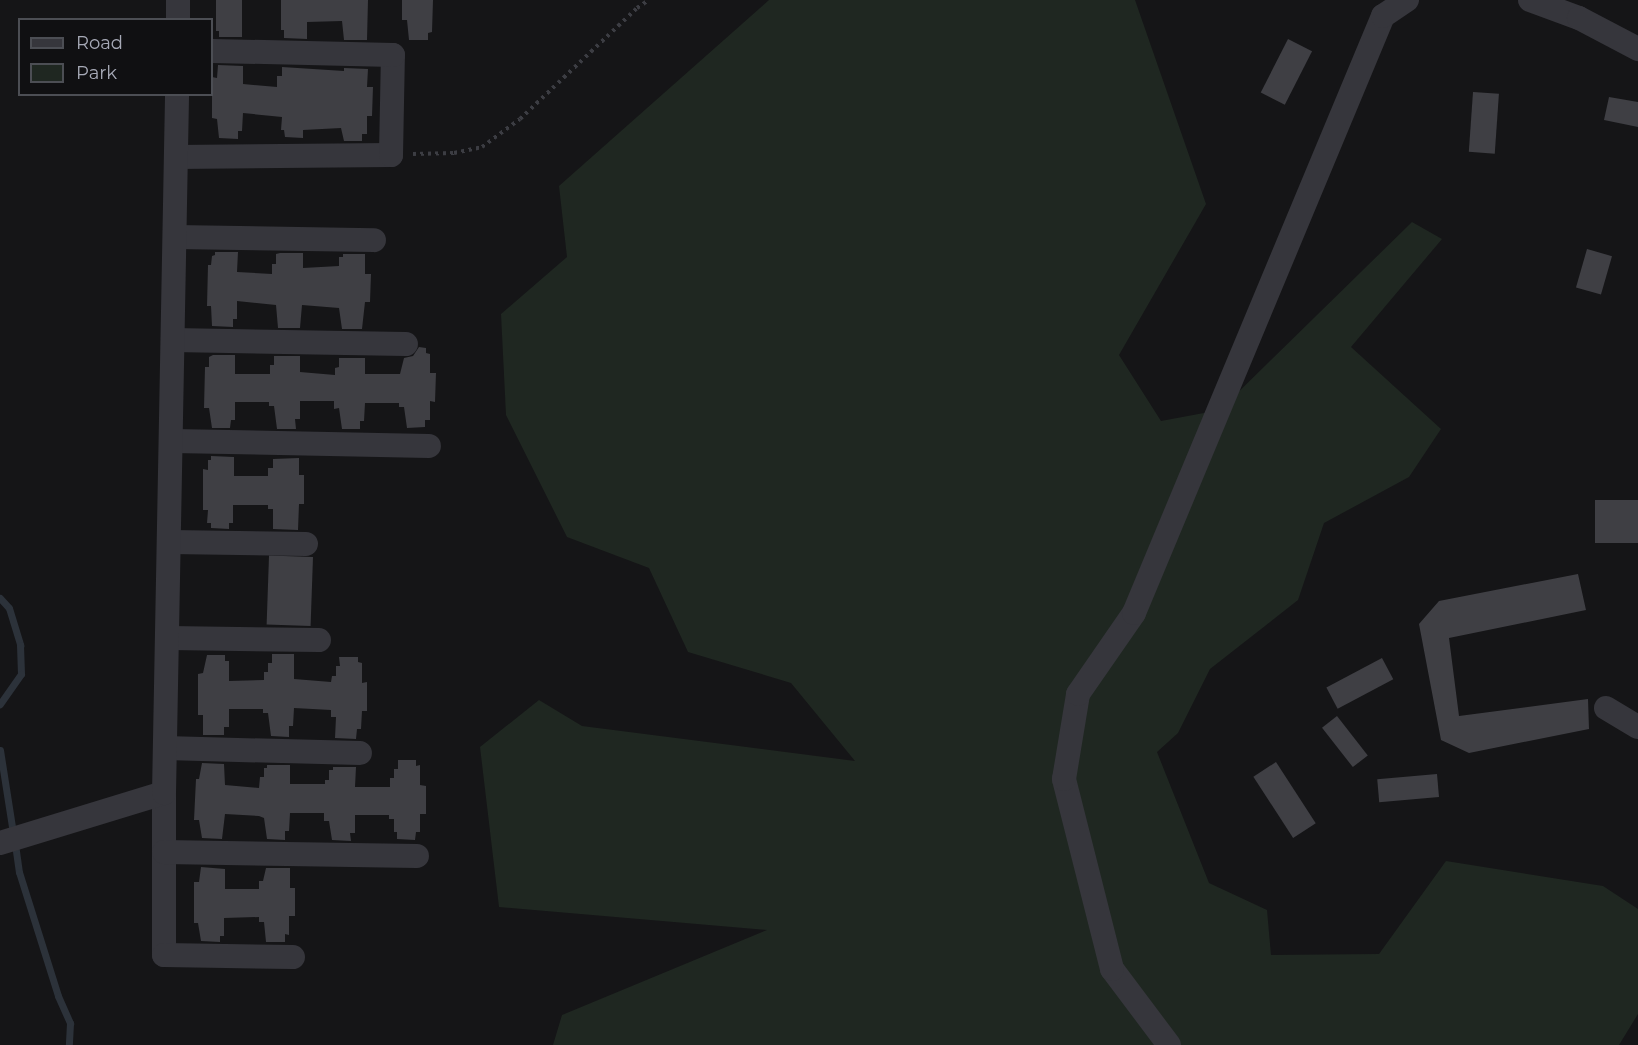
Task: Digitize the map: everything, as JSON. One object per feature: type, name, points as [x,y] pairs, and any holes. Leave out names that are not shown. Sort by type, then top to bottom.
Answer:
[{"type":"street","points":[[178,0],[178,18]]},
{"type":"street","points":[[1169,1045],[1112,969],[1064,779],[1078,694],[1134,613],[1383,16],[1407,0]]},
{"type":"street","points":[[1530,0],[1579,18],[1638,49]]},
{"type":"street","points":[[176,158],[391,155],[393,55],[213,51]]},
{"type":"street","points":[[177,96],[169,638],[164,793],[164,955],[293,957]]},
{"type":"street","points":[[175,237],[374,240]]},
{"type":"street","points":[[173,340],[406,344]]},
{"type":"street","points":[[172,441],[429,446]]},
{"type":"street","points":[[170,542],[306,544]]},
{"type":"street","points":[[169,638],[319,639]]},
{"type":"street","points":[[1606,708],[1638,727]]},
{"type":"street","points":[[165,748],[360,753]]},
{"type":"street","points":[[9,840],[164,793]]},
{"type":"street","points":[[164,852],[417,856]]},
{"type":"path","points":[[391,155],[454,153],[482,147],[520,119],[637,8],[650,0]]},
{"type":"green space","points":[[769,0],[1135,0],[1206,204],[1119,355],[1161,421],[1220,410],[1412,222],[1442,239],[1351,347],[1441,429],[1409,477],[1324,523],[1298,600],[1210,669],[1178,733],[1157,752],[1209,883],[1267,910],[1271,955],[1379,954],[1446,861],[1603,886],[1638,909],[1638,1014],[1619,1045],[553,1045],[562,1015],[767,930],[499,907],[480,747],[539,700],[582,726],[855,761],[791,683],[688,652],[649,568],[567,537],[506,415],[501,314],[567,257],[559,186]]},
{"type":"building","points":[[216,0],[242,0],[242,37],[219,37],[219,31],[216,31]]},
{"type":"building","points":[[281,0],[368,0],[367,40],[344,40],[342,21],[307,22],[307,39],[284,38],[284,30],[281,30]]},
{"type":"building","points":[[402,0],[433,0],[432,32],[428,33],[428,40],[409,40],[407,20],[402,20]]},
{"type":"building","points":[[1288,39],[1312,51],[1285,105],[1261,92]]},
{"type":"building","points":[[218,65],[243,66],[243,84],[277,87],[277,76],[282,76],[282,67],[344,71],[344,68],[368,69],[367,87],[373,87],[372,116],[367,116],[367,134],[362,134],[362,141],[344,141],[341,128],[303,130],[303,138],[285,137],[284,130],[281,130],[282,117],[243,113],[242,131],[238,131],[238,139],[219,138],[217,119],[212,118],[213,77],[217,78]]},
{"type":"building","points":[[1473,92],[1499,94],[1495,154],[1469,152]]},
{"type":"building","points":[[1609,97],[1638,102],[1638,127],[1604,120]]},
{"type":"building","points":[[1587,249],[1612,256],[1601,295],[1576,287]]},
{"type":"building","points":[[215,252],[238,252],[237,272],[272,274],[272,264],[276,264],[276,254],[280,253],[303,253],[303,268],[339,266],[339,257],[343,257],[343,254],[365,254],[365,274],[371,274],[370,302],[365,302],[362,329],[342,329],[339,308],[302,305],[300,328],[278,328],[276,305],[237,301],[237,319],[233,319],[233,327],[212,326],[211,306],[207,306],[208,265],[211,265]]},
{"type":"building","points":[[419,347],[426,348],[426,353],[430,354],[430,373],[436,373],[435,402],[430,401],[430,420],[425,420],[425,427],[407,428],[404,407],[399,407],[399,403],[365,403],[364,421],[360,421],[360,429],[342,429],[339,408],[334,409],[334,401],[300,401],[300,419],[295,419],[296,429],[277,429],[274,406],[269,406],[269,402],[235,402],[235,420],[231,420],[230,428],[212,428],[209,408],[204,408],[205,367],[209,367],[209,357],[213,355],[235,355],[235,374],[270,374],[270,365],[274,365],[274,356],[300,356],[300,372],[335,375],[335,368],[339,367],[339,358],[365,358],[365,374],[400,374],[404,358],[413,356]]},
{"type":"building","points":[[211,456],[234,457],[234,476],[268,476],[268,468],[273,468],[273,459],[299,458],[299,475],[304,475],[304,504],[299,504],[298,530],[273,529],[273,509],[268,509],[268,505],[233,505],[233,523],[229,523],[229,529],[211,528],[211,523],[207,523],[208,510],[203,510],[203,469],[208,470],[208,460],[211,460]]},
{"type":"building","points":[[1595,500],[1638,500],[1638,543],[1595,543]]},
{"type":"building","points":[[269,555],[313,557],[311,626],[267,624]]},
{"type":"building","points":[[1578,574],[1586,610],[1449,638],[1459,716],[1588,699],[1589,729],[1469,753],[1441,740],[1419,624],[1439,601]]},
{"type":"building","points":[[272,654],[294,654],[294,679],[331,682],[332,676],[336,676],[336,666],[340,666],[339,657],[358,657],[358,662],[362,663],[362,683],[367,682],[367,711],[362,711],[361,729],[357,729],[356,739],[335,738],[336,717],[331,717],[331,710],[294,708],[293,726],[289,726],[289,737],[271,736],[268,713],[263,713],[263,709],[229,709],[229,727],[224,727],[224,735],[203,735],[203,715],[198,715],[198,674],[203,673],[207,655],[225,655],[225,661],[229,661],[229,681],[264,680],[264,672],[268,672],[268,663],[272,663]]},
{"type":"building","points":[[1382,658],[1393,679],[1338,709],[1326,688]]},
{"type":"building","points":[[1337,716],[1368,755],[1353,767],[1322,728]]},
{"type":"building","points":[[398,760],[416,760],[416,766],[420,765],[420,785],[426,786],[426,814],[420,814],[420,832],[416,832],[415,840],[397,839],[397,832],[394,832],[394,819],[389,819],[389,815],[355,815],[355,833],[350,833],[351,841],[332,840],[329,821],[324,821],[324,813],[290,813],[289,831],[285,831],[285,840],[267,839],[264,818],[259,816],[225,814],[222,839],[202,838],[199,820],[194,820],[196,779],[199,779],[202,763],[224,764],[225,785],[259,788],[260,777],[264,777],[264,768],[267,768],[267,765],[290,765],[290,784],[325,784],[325,780],[329,780],[329,770],[333,770],[333,767],[356,767],[355,787],[390,787],[390,778],[394,778],[394,769],[398,769]]},
{"type":"building","points":[[1276,762],[1316,823],[1293,838],[1253,777]]},
{"type":"building","points":[[1437,774],[1439,797],[1379,802],[1377,779]]},
{"type":"building","points":[[201,867],[225,869],[225,889],[259,889],[259,881],[263,881],[266,868],[290,868],[290,888],[295,888],[295,916],[289,916],[289,935],[285,934],[285,942],[266,942],[264,922],[259,922],[259,917],[224,918],[224,936],[220,936],[220,942],[201,941],[198,923],[194,923],[194,882],[199,882]]},
{"type":"waterway","points":[[0,598],[9,608],[20,645],[21,674],[0,704]]},
{"type":"waterway","points":[[0,750],[13,833]]},
{"type":"waterway","points":[[15,844],[19,872],[58,996],[70,1023],[69,1045]]}]
